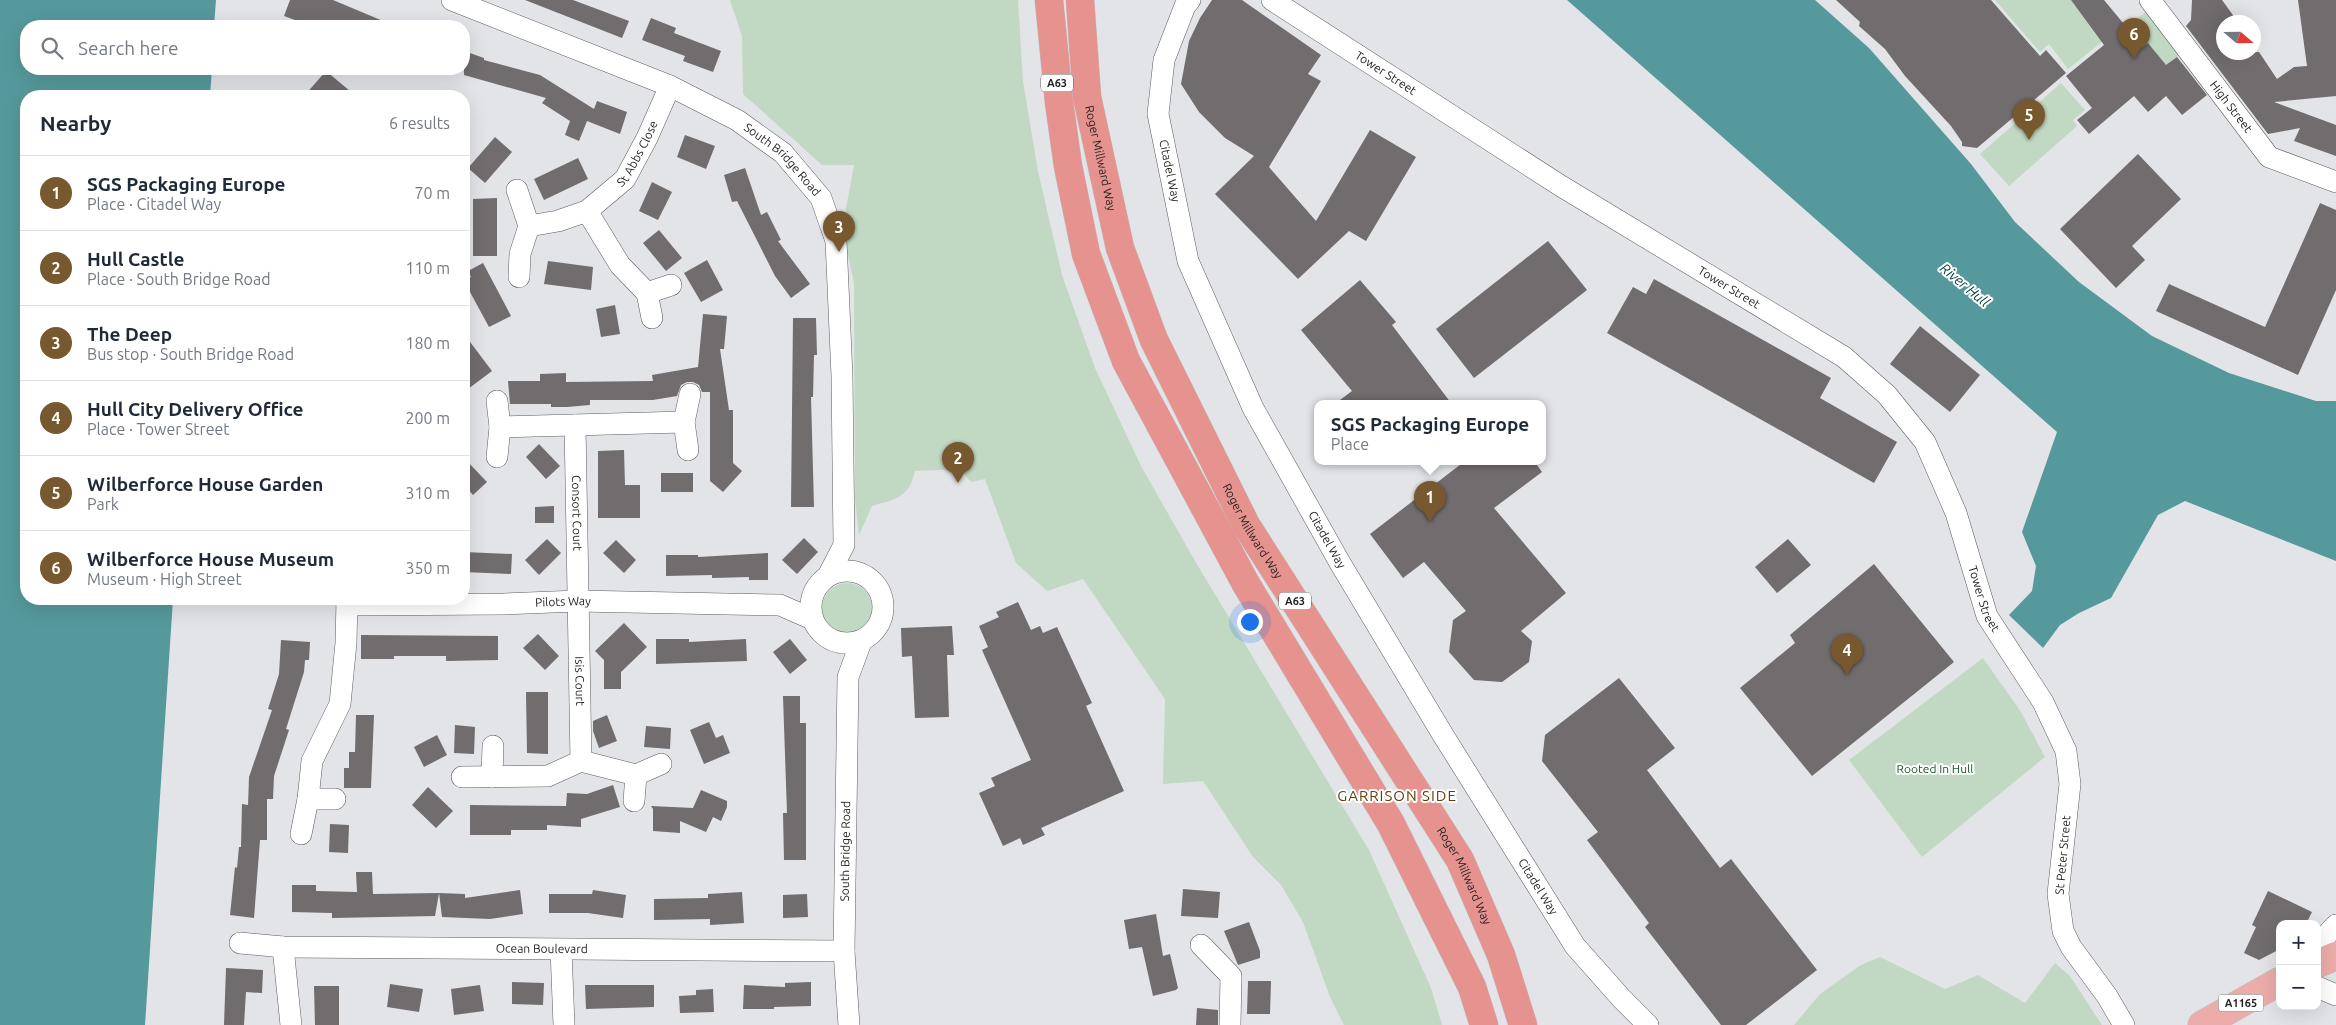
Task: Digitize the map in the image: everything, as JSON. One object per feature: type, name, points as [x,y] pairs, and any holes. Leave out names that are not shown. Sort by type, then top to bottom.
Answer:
[{"type":"highway","name":"A63","points":[[1049,0],[1058,93],[1068,166],[1086,254],[1126,361],[1246,584],[1391,824],[1472,987],[1484,1025]]},
{"type":"highway","name":"Roger Millward Way","points":[[1080,0],[1087,97],[1120,248],[1154,340],[1246,525],[1460,860],[1501,955],[1523,1025]]},
{"type":"main road","points":[[2321,962],[2336,956]]},
{"type":"main road","name":"A1165","points":[[2202,1025],[2276,983]]},
{"type":"street","name":"South Bridge Road","points":[[452,0],[475,5],[670,86],[737,120],[783,153],[821,198],[836,241],[842,376],[844,546],[823,580]]},
{"type":"street","name":"Citadel Way","points":[[1190,0],[1185,6],[1164,60],[1158,114],[1188,261],[1253,408],[1340,563],[1438,726],[1576,946],[1622,999],[1648,1025]]},
{"type":"street","name":"Tower Street","points":[[1272,0],[1561,186],[1844,357],[1887,395],[1925,442],[1956,513],[1987,616],[2043,702]]},
{"type":"street","name":"High Street","points":[[2150,0],[2269,157],[2336,182]]},
{"type":"street","name":"St Abbs Close","points":[[529,226],[587,211],[625,179],[670,86]]},
{"type":"street","points":[[517,190],[529,226],[520,254],[519,277]]},
{"type":"street","points":[[587,211],[620,265],[647,293],[652,318]]},
{"type":"street","points":[[647,293],[671,285]]},
{"type":"street","points":[[688,450],[684,422],[690,394]]},
{"type":"street","points":[[497,457],[500,427],[498,401]]},
{"type":"street","points":[[500,427],[684,422]]},
{"type":"street","name":"Consort Court","points":[[575,425],[578,601]]},
{"type":"street","points":[[823,580],[812,595],[810,607],[812,619],[818,630],[827,638],[837,643],[861,642],[871,635],[879,626],[884,615],[884,603],[880,591],[873,581],[863,574],[844,546]]},
{"type":"street","points":[[780,606],[839,572],[851,571],[863,574]]},
{"type":"street","name":"Pilots Way","points":[[470,604],[578,601],[780,606],[812,619]]},
{"type":"street","name":"Isis Court","points":[[578,601],[581,761]]},
{"type":"street","name":"Pilots Way","points":[[300,834],[308,799],[312,761],[340,704],[346,643],[347,605]]},
{"type":"street","name":"South Bridge Road","points":[[827,638],[848,677]]},
{"type":"street","name":"South Bridge Road","points":[[849,1025],[844,950],[848,677],[861,642]]},
{"type":"street","name":"St Peter Street","points":[[2043,702],[2066,751],[2070,784],[2058,894],[2063,931],[2071,946],[2107,996],[2124,1025]]},
{"type":"street","points":[[492,777],[493,746]]},
{"type":"street","points":[[462,777],[548,776],[581,761],[636,775],[661,764]]},
{"type":"street","points":[[634,801],[636,775]]},
{"type":"street","points":[[308,799],[335,799]]},
{"type":"street","points":[[2321,941],[2336,925]]},
{"type":"street","name":"Ocean Boulevard","points":[[240,943],[283,947],[560,950],[844,950]]},
{"type":"street","points":[[1200,945],[1231,976],[1230,1025]]},
{"type":"street","points":[[283,947],[291,1025]]},
{"type":"street","points":[[560,950],[564,1025]]},
{"type":"street","points":[[2321,989],[2336,995]]},
{"type":"green space","points":[[730,0],[1018,0],[1023,81],[1038,171],[1062,275],[1095,368],[1141,466],[1195,561],[1369,850],[1431,988],[1442,1025],[1344,1025],[1330,997],[1303,922],[1281,885],[1253,857],[1203,781],[1163,784],[1165,699],[1083,579],[1047,591],[1016,563],[985,479],[971,482],[960,469],[915,471],[905,492],[895,499],[872,506],[859,535],[855,499],[854,283],[846,246],[846,208],[854,165],[822,165],[743,94],[742,36]]},
{"type":"green space","points":[[1995,0],[2071,0],[2103,41],[2068,69],[2049,44],[2040,52]]},
{"type":"green space","points":[[2147,11],[2179,55],[2161,70],[2154,50],[2148,43],[2143,47],[2126,27]]},
{"type":"green space","points":[[2061,83],[2085,110],[2073,120],[2077,126],[2009,186],[1980,154]]},
{"type":"green space","points":[[842,583],[852,583],[865,590],[872,603],[872,613],[865,626],[852,633],[842,633],[833,629],[826,622],[822,613],[822,603],[826,594],[833,587]]},
{"type":"green space","name":"Rooted In Hull","points":[[1983,658],[2021,712],[2045,757],[1922,857],[1849,760]]},
{"type":"green space","points":[[1880,957],[1945,989],[1978,975],[2025,1003],[2055,963],[2070,976],[2102,1025],[1794,1025],[1820,994],[1861,965]]},
{"type":"water","points":[[0,0],[216,0],[214,20],[20,20],[20,75],[212,75],[210,90],[20,90],[20,605],[173,605],[145,1025],[0,1025]]},
{"type":"water","name":"River Hull","points":[[1567,0],[1815,0],[1869,48],[1971,164],[2015,222],[2079,282],[2152,336],[2229,373],[2316,401],[2336,401],[2336,561],[2185,501],[2158,515],[2111,598],[2079,613],[2060,625],[2043,648],[2009,615],[2032,591],[2036,566],[2022,532],[2057,432]]},
{"type":"building","points":[[290,0],[333,0],[381,20],[295,20],[284,16]]},
{"type":"building","points":[[525,0],[573,0],[629,21],[622,38]]},
{"type":"building","points":[[1212,0],[1242,0],[1321,55],[1308,74],[1321,81],[1269,167],[1316,221],[1370,130],[1416,157],[1366,241],[1349,231],[1298,279],[1215,194],[1254,156],[1225,138],[1199,112],[1181,84],[1189,41],[1200,18]]},
{"type":"building","points":[[1836,0],[1991,0],[2040,56],[2046,50],[2066,73],[1977,148],[1962,146],[1962,142],[1951,126],[1905,76],[1885,49],[1859,26],[1860,22]]},
{"type":"building","points":[[2071,0],[2104,0],[2143,47],[2148,43],[2166,65],[2177,57],[2207,95],[2182,115],[2166,96],[2148,112],[2134,96],[2089,134],[2077,120],[2092,108],[2066,76],[2104,45]]},
{"type":"building","points":[[2192,0],[2222,0],[2233,15],[2216,15],[2216,60],[2261,60],[2261,55],[2277,79],[2294,67],[2307,66],[2298,0],[2336,0],[2336,96],[2274,102],[2336,125],[2336,156],[2294,141],[2300,128],[2268,134],[2186,26],[2191,20]]},
{"type":"building","points":[[651,18],[676,28],[674,33],[721,51],[713,72],[683,61],[685,56],[642,40]]},
{"type":"building","points":[[470,53],[484,58],[484,60],[540,75],[594,109],[597,101],[627,112],[620,134],[587,121],[579,141],[565,135],[570,121],[542,103],[546,98],[464,75],[470,75]]},
{"type":"building","points":[[322,75],[331,75],[349,90],[309,90]]},
{"type":"building","points":[[685,135],[715,146],[706,169],[677,157]]},
{"type":"building","points":[[495,137],[512,152],[485,183],[470,170],[470,166]]},
{"type":"building","points":[[2138,154],[2181,199],[2132,246],[2145,260],[2116,288],[2060,229]]},
{"type":"building","points":[[578,158],[588,179],[544,200],[534,179]]},
{"type":"building","points":[[745,168],[761,215],[767,212],[781,240],[778,241],[810,284],[791,298],[775,276],[737,201],[732,202],[724,175]]},
{"type":"building","points":[[652,182],[672,192],[658,220],[639,211]]},
{"type":"building","points":[[497,198],[497,256],[473,256],[473,199]]},
{"type":"building","points":[[2320,203],[2336,210],[2336,290],[2298,375],[2156,311],[2169,284],[2265,327]]},
{"type":"building","points":[[659,230],[682,258],[666,271],[643,243]]},
{"type":"building","points":[[1548,241],[1587,290],[1474,378],[1436,329]]},
{"type":"building","points":[[707,260],[723,290],[701,302],[684,273]]},
{"type":"building","points":[[548,261],[593,267],[591,290],[544,284]]},
{"type":"building","points":[[483,263],[511,316],[489,327],[470,292],[470,270]]},
{"type":"building","points":[[1654,279],[1831,378],[1820,398],[1897,442],[1874,483],[1607,333],[1633,287],[1646,294]]},
{"type":"building","points":[[1360,280],[1396,322],[1392,325],[1449,400],[1340,400],[1352,391],[1301,330]]},
{"type":"building","points":[[615,305],[620,334],[601,337],[596,309]]},
{"type":"building","points":[[703,314],[727,316],[724,349],[720,349],[729,410],[733,410],[733,463],[742,471],[723,492],[710,481],[710,392],[702,392],[699,385],[693,382],[681,385],[677,396],[653,400],[590,400],[590,405],[567,407],[551,407],[551,404],[510,404],[508,381],[540,381],[540,374],[566,373],[566,382],[653,381],[652,375],[698,367]]},
{"type":"building","points":[[793,318],[816,318],[817,355],[814,355],[813,397],[811,397],[814,507],[791,507]]},
{"type":"building","points":[[1920,326],[1980,375],[1950,412],[1890,364]]},
{"type":"building","points":[[470,342],[492,371],[470,388]]},
{"type":"building","points":[[539,444],[560,466],[546,479],[526,457]]},
{"type":"building","points":[[624,450],[625,485],[640,485],[640,518],[598,518],[598,451]]},
{"type":"building","points":[[470,464],[487,482],[473,495],[470,492]]},
{"type":"building","points":[[1460,465],[1537,465],[1542,472],[1494,508],[1566,593],[1521,631],[1532,641],[1529,662],[1502,682],[1474,680],[1449,652],[1453,620],[1466,611],[1424,562],[1403,578],[1370,534]]},
{"type":"building","points":[[661,473],[693,473],[693,492],[661,492]]},
{"type":"building","points":[[554,506],[554,523],[535,523],[535,507]]},
{"type":"building","points":[[804,538],[818,552],[797,574],[782,560]]},
{"type":"building","points":[[547,539],[561,553],[539,575],[525,560]]},
{"type":"building","points":[[1788,539],[1811,565],[1777,593],[1755,567]]},
{"type":"building","points":[[616,540],[636,560],[624,573],[603,553]]},
{"type":"building","points":[[470,552],[512,554],[511,574],[470,572]]},
{"type":"building","points":[[768,553],[768,580],[749,580],[749,577],[712,578],[712,575],[666,576],[666,555],[698,555],[698,557]]},
{"type":"building","points":[[1874,564],[1954,662],[1812,776],[1740,688],[1795,643],[1790,635]]},
{"type":"building","points":[[1018,602],[1031,630],[1040,626],[1043,633],[1057,627],[1092,703],[1086,706],[1124,791],[1041,828],[1045,835],[1023,845],[1020,838],[1003,846],[979,793],[995,786],[991,778],[1031,760],[982,650],[988,647],[979,626],[999,617],[996,612]]},
{"type":"building","points":[[624,623],[647,647],[621,672],[621,689],[604,689],[604,660],[595,651]]},
{"type":"building","points":[[952,626],[954,655],[947,655],[949,717],[915,718],[912,656],[902,657],[901,628]]},
{"type":"building","points":[[538,634],[559,656],[545,670],[523,648]]},
{"type":"building","points":[[361,635],[498,636],[498,660],[446,661],[446,656],[394,656],[394,659],[361,659]]},
{"type":"building","points":[[656,639],[689,639],[689,642],[746,639],[747,661],[656,664]]},
{"type":"building","points":[[790,639],[807,660],[790,674],[773,652]]},
{"type":"building","points":[[281,640],[310,642],[309,660],[305,660],[304,672],[286,729],[289,730],[274,776],[273,799],[267,799],[267,840],[260,840],[254,918],[230,915],[235,867],[237,868],[239,847],[241,847],[242,804],[248,805],[249,777],[272,710],[268,709],[279,674]]},
{"type":"building","points":[[1619,678],[1675,748],[1647,770],[1720,868],[1731,859],[1817,970],[1746,1025],[1721,1025],[1645,927],[1649,923],[1587,840],[1598,832],[1542,761],[1545,735]]},
{"type":"building","points":[[526,692],[548,692],[548,754],[527,753]]},
{"type":"building","points":[[783,696],[800,696],[800,723],[806,723],[806,860],[784,860],[783,813],[787,813]]},
{"type":"building","points":[[356,715],[374,715],[371,788],[344,788],[344,768],[349,768],[349,752],[355,752]]},
{"type":"building","points":[[607,715],[617,741],[599,748],[593,731],[593,721]]},
{"type":"building","points":[[709,722],[716,738],[723,735],[730,753],[704,764],[690,730]]},
{"type":"building","points":[[455,725],[475,727],[474,754],[454,753]]},
{"type":"building","points":[[646,726],[671,728],[670,749],[644,747]]},
{"type":"building","points":[[437,735],[447,755],[424,767],[414,747]]},
{"type":"building","points":[[613,785],[620,807],[581,819],[581,827],[547,825],[547,830],[511,830],[511,835],[470,835],[470,805],[566,806],[567,793],[587,794]]},
{"type":"building","points":[[428,787],[453,811],[436,828],[412,805]]},
{"type":"building","points":[[701,790],[727,801],[727,807],[721,821],[713,817],[706,832],[680,821],[680,833],[653,831],[653,809],[651,806],[693,808]]},
{"type":"building","points":[[330,824],[349,825],[348,853],[329,852]]},
{"type":"building","points":[[356,872],[372,872],[373,894],[439,893],[435,916],[332,918],[332,913],[292,912],[292,885],[316,885],[316,891],[357,892]]},
{"type":"building","points":[[1183,889],[1220,892],[1218,918],[1181,916]]},
{"type":"building","points":[[520,890],[523,914],[490,919],[442,917],[439,893],[465,894],[465,898]]},
{"type":"building","points":[[593,890],[626,895],[623,918],[588,913],[549,913],[549,894],[592,894]]},
{"type":"building","points":[[2268,891],[2312,912],[2308,920],[2276,920],[2276,951],[2259,960],[2244,953],[2256,927],[2252,925]]},
{"type":"building","points":[[742,892],[744,923],[710,925],[710,919],[654,920],[654,899],[708,898],[708,894]]},
{"type":"building","points":[[807,894],[808,917],[783,918],[783,895]]},
{"type":"building","points":[[1156,914],[1163,956],[1170,954],[1178,988],[1153,996],[1142,947],[1129,949],[1124,920]]},
{"type":"building","points":[[1249,922],[1260,951],[1260,958],[1238,965],[1224,931]]},
{"type":"building","points":[[226,968],[263,970],[262,993],[246,992],[244,1025],[224,1025]]},
{"type":"building","points":[[1248,981],[1271,981],[1270,1014],[1247,1014]]},
{"type":"building","points":[[512,982],[544,983],[543,1005],[512,1004]]},
{"type":"building","points":[[811,982],[811,1006],[743,1009],[744,985],[785,987],[785,983]]},
{"type":"building","points":[[390,984],[423,989],[419,1012],[387,1007]]},
{"type":"building","points":[[480,985],[484,1011],[454,1015],[451,989]]},
{"type":"building","points":[[585,985],[654,985],[654,1007],[586,1009]]},
{"type":"building","points":[[314,986],[339,986],[339,1025],[315,1025]]},
{"type":"building","points":[[713,989],[714,1012],[680,1013],[679,996],[696,995],[696,990]]},
{"type":"building","points":[[1197,1008],[1218,1010],[1218,1025],[1196,1025]]},
{"type":"place","name":"Wilberforce House Museum","points":[[2134,59]]},
{"type":"place","name":"Wilberforce House Garden","points":[[2029,140]]},
{"type":"place","name":"The Deep","points":[[839,252]]},
{"type":"place","name":"Hull Castle","points":[[958,483]]},
{"type":"place","name":"SGS Packaging Europe","points":[[1430,522]]},
{"type":"place","name":"Hull City Delivery Office","points":[[1847,675]]},
{"type":"district","name":"GARRISON SIDE","points":[[1397,796]]}]
